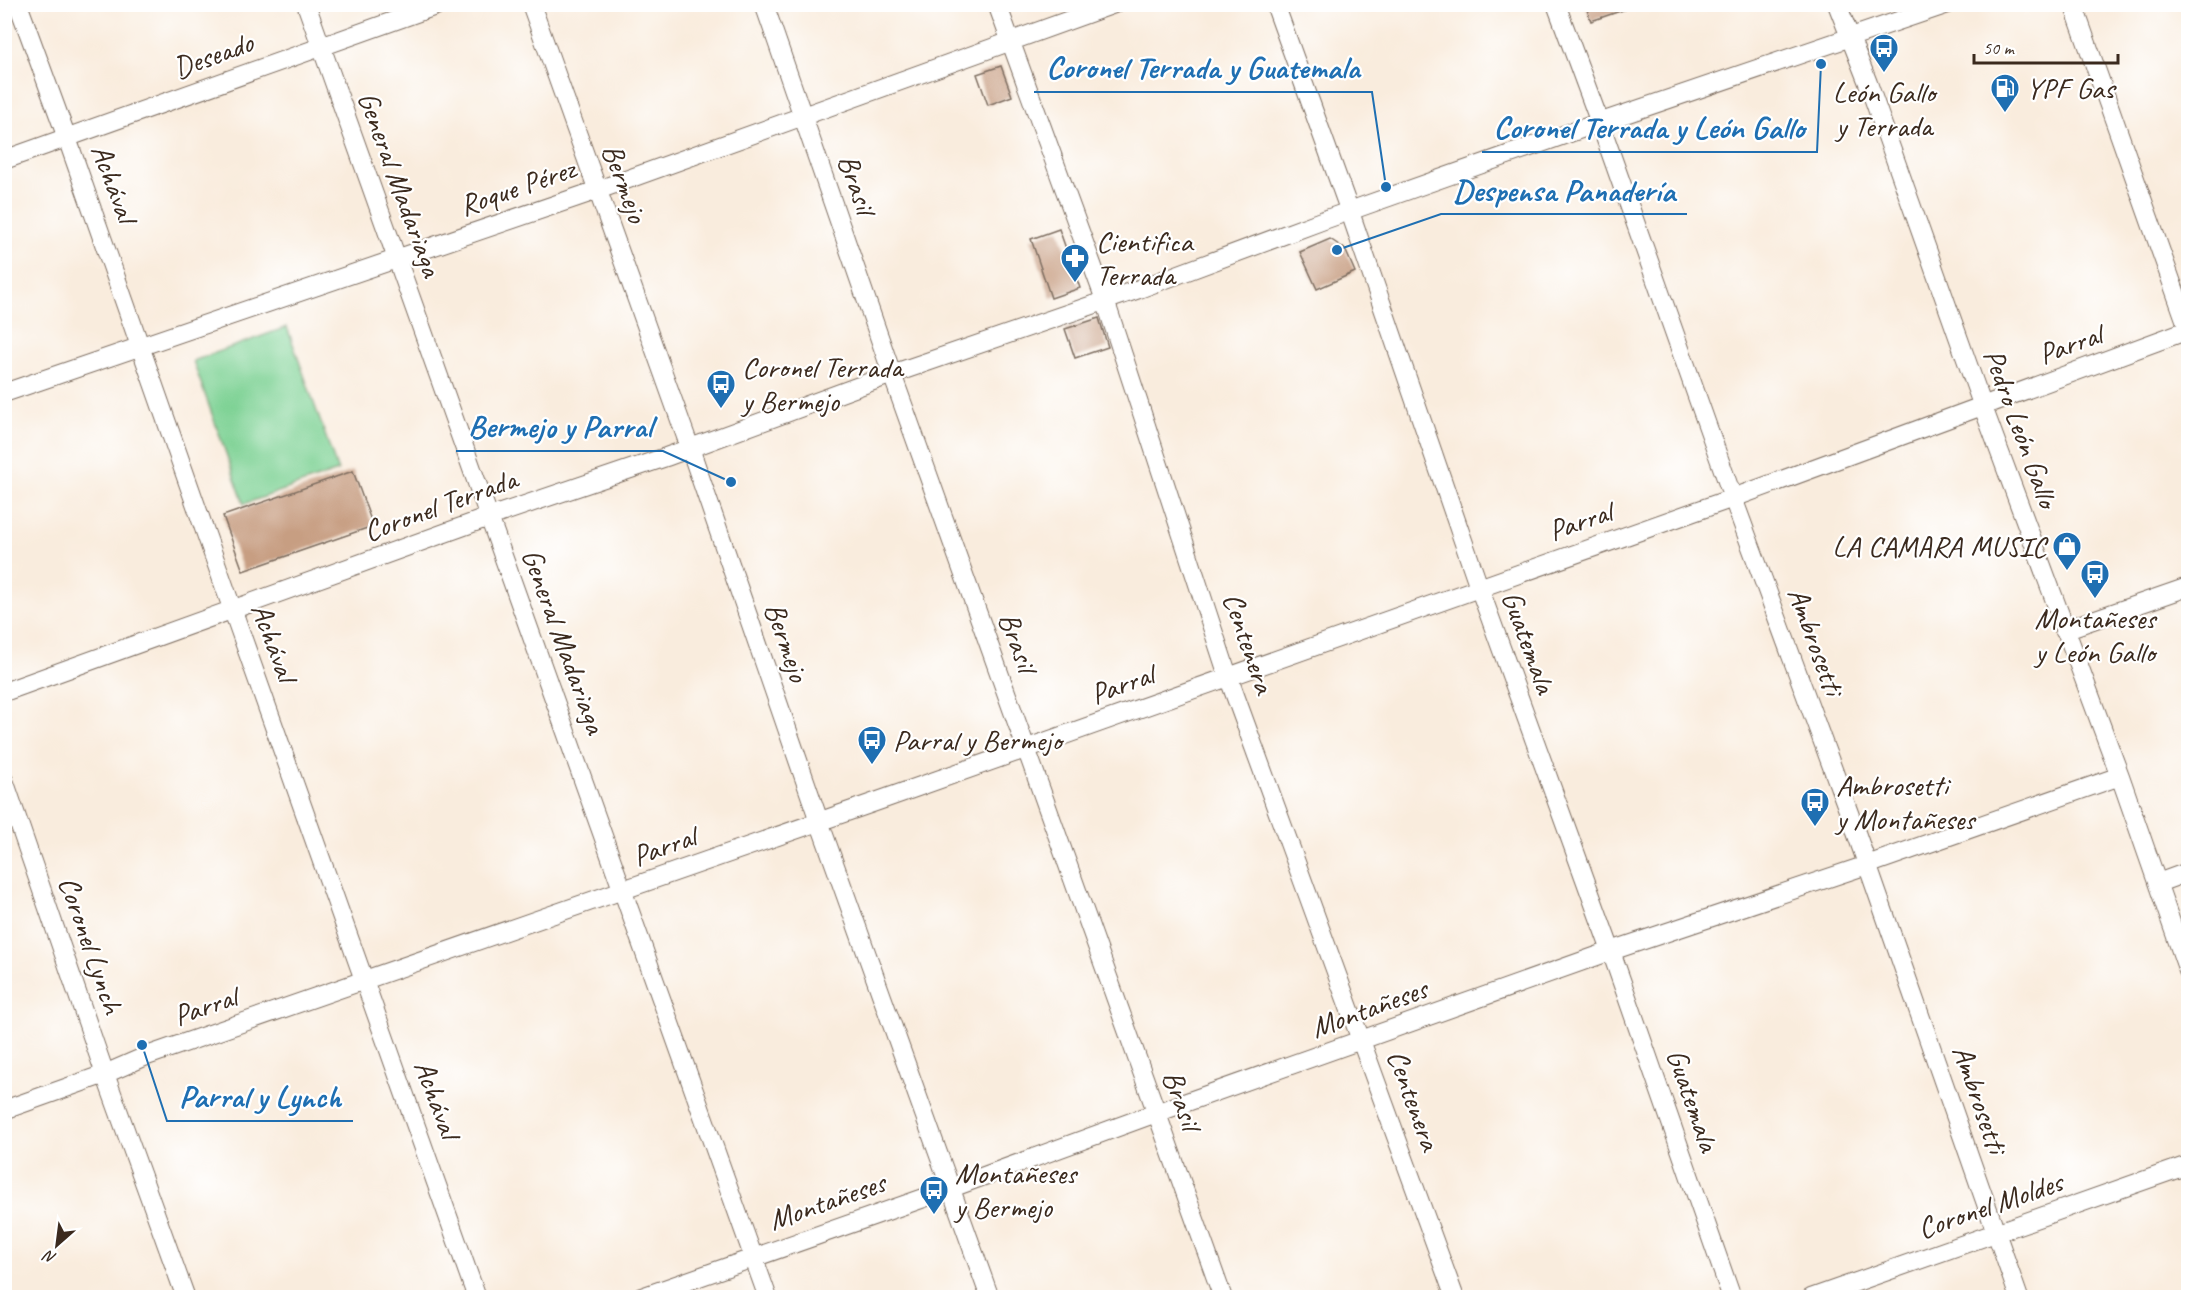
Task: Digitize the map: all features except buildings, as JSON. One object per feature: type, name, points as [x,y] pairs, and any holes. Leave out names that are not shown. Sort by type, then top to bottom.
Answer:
[{"type":"street","name":"Achával","points":[[18,4],[68,138],[232,611],[477,1298]]},
{"type":"street","name":"General Madariaga","points":[[306,4],[768,1298]]},
{"type":"street","name":"Deseado","points":[[4,160],[441,4]]},
{"type":"street","name":"Bermejo","points":[[531,4],[990,1298]]},
{"type":"street","name":"Brasil","points":[[764,4],[892,374],[1223,1298]]},
{"type":"street","name":"Centenera","points":[[998,4],[1105,300],[1228,676],[1455,1298]]},
{"type":"street","name":"Roque Pérez","points":[[4,393],[598,190],[1114,4]]},
{"type":"street","name":"Guatemala","points":[[1275,4],[1732,1298]]},
{"type":"street","name":"Ambrosetti","points":[[1556,4],[1867,865],[2019,1298]]},
{"type":"street","name":"Pedro León Gallo","points":[[1837,4],[1868,83],[2064,630],[2120,776],[2188,971]]},
{"type":"street","name":"Coronel Terrada","points":[[4,692],[489,517],[690,448],[1600,123],[1948,4]]},
{"type":"street","points":[[2073,4],[2188,329]]},
{"type":"street","name":"Parral","points":[[4,1110],[105,1074],[144,1057],[1026,749],[1733,498],[2188,329]]},
{"type":"street","points":[[2064,630],[2188,587]]},
{"type":"street","name":"Montañeses","points":[[639,1298],[1611,951],[1867,865],[2120,776]]},
{"type":"street","name":"Coronel Lynch","points":[[4,780],[105,1074],[186,1298]]},
{"type":"street","points":[[2158,883],[2188,872]]},
{"type":"street","name":"Coronel Moldes","points":[[1811,1298],[2188,1165]]},
{"type":"green space","points":[[287,327],[338,471],[244,504],[193,361]]},
{"type":"place","name":"Coronel Terrada y León Gallo","points":[[1821,64]]},
{"type":"place","name":"León Gallo y Terrada","points":[[1884,74]]},
{"type":"place","name":"YPF Gas","points":[[2005,114]]},
{"type":"place","name":"Coronel Terrada y Guatemala","points":[[1386,187]]},
{"type":"place","name":"Despensa Panadería","points":[[1337,250]]},
{"type":"place","name":"Cientifica Terrada","points":[[1075,284]]},
{"type":"place","name":"Coronel Terrada y Bermejo","points":[[721,410]]},
{"type":"place","name":"Bermejo y Parral","points":[[731,482]]},
{"type":"place","name":"LA CAMARA MUSIC","points":[[2067,572]]},
{"type":"place","name":"Montañeses y León Gallo","points":[[2095,600]]},
{"type":"place","name":"Parral y Bermejo","points":[[872,766]]},
{"type":"place","name":"Ambrosetti y Montañeses","points":[[1815,828]]},
{"type":"place","name":"Parral y Lynch","points":[[142,1045]]},
{"type":"place","name":"Montañeses y Bermejo","points":[[934,1216]]}]
